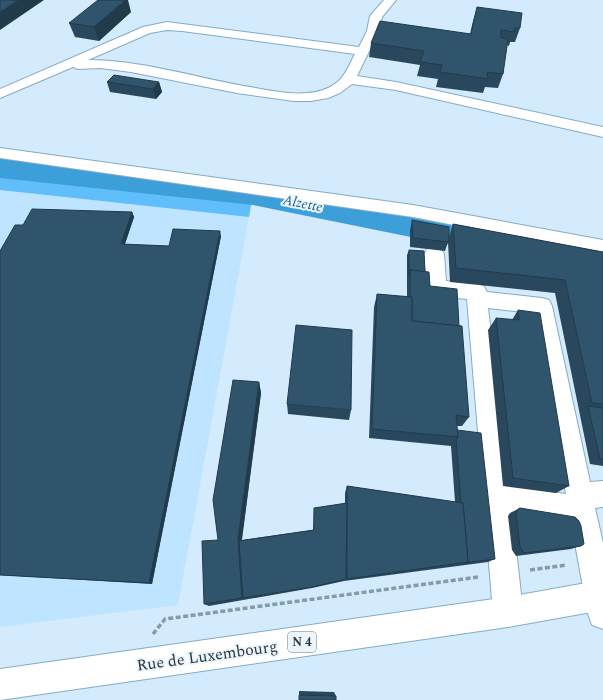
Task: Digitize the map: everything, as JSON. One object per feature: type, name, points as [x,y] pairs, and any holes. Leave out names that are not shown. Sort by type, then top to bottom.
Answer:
[{"type":"main road","points":[[69,66],[95,63],[134,68],[249,91],[289,97],[321,95],[345,85],[373,31],[376,16],[390,0]]},
{"type":"main road","points":[[0,94],[69,66],[147,30],[168,26],[362,51]]},
{"type":"main road","points":[[349,79],[396,86],[603,132]]},
{"type":"main road","points":[[0,153],[413,211],[603,247]]},
{"type":"main road","points":[[434,254],[437,288],[477,292],[508,612]]},
{"type":"main road","points":[[477,299],[542,306],[588,500],[592,562],[602,602]]},
{"type":"main road","points":[[497,498],[588,500]]},
{"type":"main road","name":"Rue de Luxembourg","points":[[0,685],[508,612],[602,602]]},
{"type":"path","points":[[126,667],[165,619],[592,562]]},
{"type":"shaded area","points":[[0,158],[253,194],[249,217],[0,190]]},
{"type":"shaded area","points":[[0,190],[249,217],[178,605],[0,627]]},
{"type":"building","points":[[0,0],[18,0],[0,12]]},
{"type":"building","points":[[98,0],[125,0],[94,27],[69,23]]},
{"type":"building","points":[[477,7],[522,13],[520,28],[515,28],[514,32],[501,30],[501,38],[508,39],[503,74],[487,72],[488,79],[440,72],[442,65],[420,62],[424,51],[371,43],[380,21],[471,34]]},
{"type":"building","points":[[114,75],[159,82],[153,89],[107,82]]},
{"type":"building","points":[[32,209],[132,212],[121,244],[169,246],[173,229],[220,231],[149,583],[0,575],[0,251],[15,225],[23,225]]},
{"type":"building","points":[[412,220],[449,227],[449,242],[413,238]]},
{"type":"building","points":[[453,224],[603,252],[603,404],[592,403],[565,280],[456,268]]},
{"type":"building","points":[[409,250],[424,251],[425,272],[410,270],[409,275]]},
{"type":"building","points":[[410,270],[429,272],[430,286],[457,289],[459,326],[412,321]]},
{"type":"building","points":[[377,294],[412,297],[412,321],[462,326],[469,417],[456,415],[458,437],[372,429]]},
{"type":"building","points":[[518,310],[540,313],[569,486],[513,478],[496,318],[519,320]]},
{"type":"building","points":[[296,325],[352,330],[351,410],[287,404]]},
{"type":"building","points":[[233,380],[259,382],[238,539],[242,598],[204,604],[202,541],[218,540],[213,500]]},
{"type":"building","points":[[588,406],[603,408],[603,459],[600,459]]},
{"type":"building","points":[[457,430],[481,433],[495,559],[465,563],[468,562],[463,503],[461,503],[456,440],[458,437]]},
{"type":"building","points":[[347,486],[463,503],[468,562],[347,579]]},
{"type":"building","points":[[347,503],[346,579],[312,587],[243,598],[239,541],[314,530],[314,508]]},
{"type":"building","points":[[520,508],[575,517],[581,526],[584,544],[581,546],[524,553],[520,547],[516,512]]},
{"type":"building","points":[[299,695],[336,696],[336,700],[299,700]]},
{"type":"waterway","name":"Alzette","points":[[0,168],[253,194],[603,262]]}]
